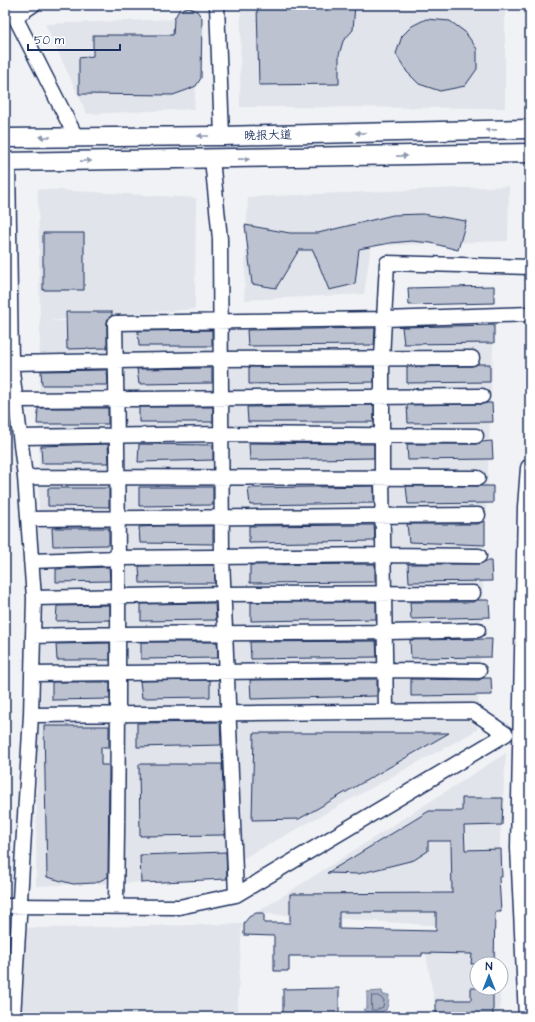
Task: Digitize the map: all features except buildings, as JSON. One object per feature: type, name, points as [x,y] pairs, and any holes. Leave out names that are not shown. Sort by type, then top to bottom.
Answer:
[{"type":"main road","name":"晚报大道","points":[[5,138],[222,136],[530,129]]},
{"type":"main road","name":"晚报大道","points":[[6,162],[530,153]]},
{"type":"main road","points":[[528,1017],[520,848],[527,507],[530,468]]},
{"type":"street","points":[[33,5],[12,11],[76,137]]},
{"type":"street","points":[[218,5],[222,136]]},
{"type":"street","points":[[212,159],[220,239],[222,558],[236,895]]},
{"type":"street","points":[[6,162],[11,363],[25,477],[34,598],[31,715],[13,1017]]},
{"type":"street","points":[[386,711],[382,515],[382,358],[388,263],[530,267]]},
{"type":"street","points":[[116,906],[119,714],[119,518],[115,322],[385,319],[530,314]]},
{"type":"street","points":[[11,363],[221,359],[472,358]]},
{"type":"street","points":[[16,400],[482,396]]},
{"type":"street","points":[[20,437],[222,434],[476,436]]},
{"type":"street","points":[[25,477],[478,478]]},
{"type":"street","points":[[28,519],[478,515]]},
{"type":"street","points":[[31,561],[118,558],[383,555],[479,556]]},
{"type":"street","points":[[34,598],[224,594],[473,593]]},
{"type":"street","points":[[33,636],[118,633],[385,633],[478,630]]},
{"type":"street","points":[[32,674],[385,670],[479,671]]},
{"type":"street","points":[[5,906],[179,906],[236,895],[506,734],[472,711],[31,715]]},
{"type":"shaded area","points":[[241,5],[505,5],[505,108],[240,107]]},
{"type":"shaded area","points":[[202,18],[194,109],[87,114],[45,24]]},
{"type":"shaded area","points":[[509,186],[508,241],[371,246],[364,294],[244,300],[248,197]]},
{"type":"shaded area","points":[[38,189],[196,198],[195,309],[46,321],[494,325],[477,730],[204,880],[36,886],[40,321]]},
{"type":"shaded area","points":[[506,753],[494,929],[496,956],[469,956],[469,996],[500,996],[501,1017],[437,1017],[422,931],[488,929],[256,913]]},
{"type":"shaded area","points":[[242,924],[237,1017],[5,1017],[5,927],[45,928]]},
{"type":"water","points":[[382,991],[383,995],[389,995],[386,1010],[373,1015],[363,1010],[367,1008],[367,992]]}]
